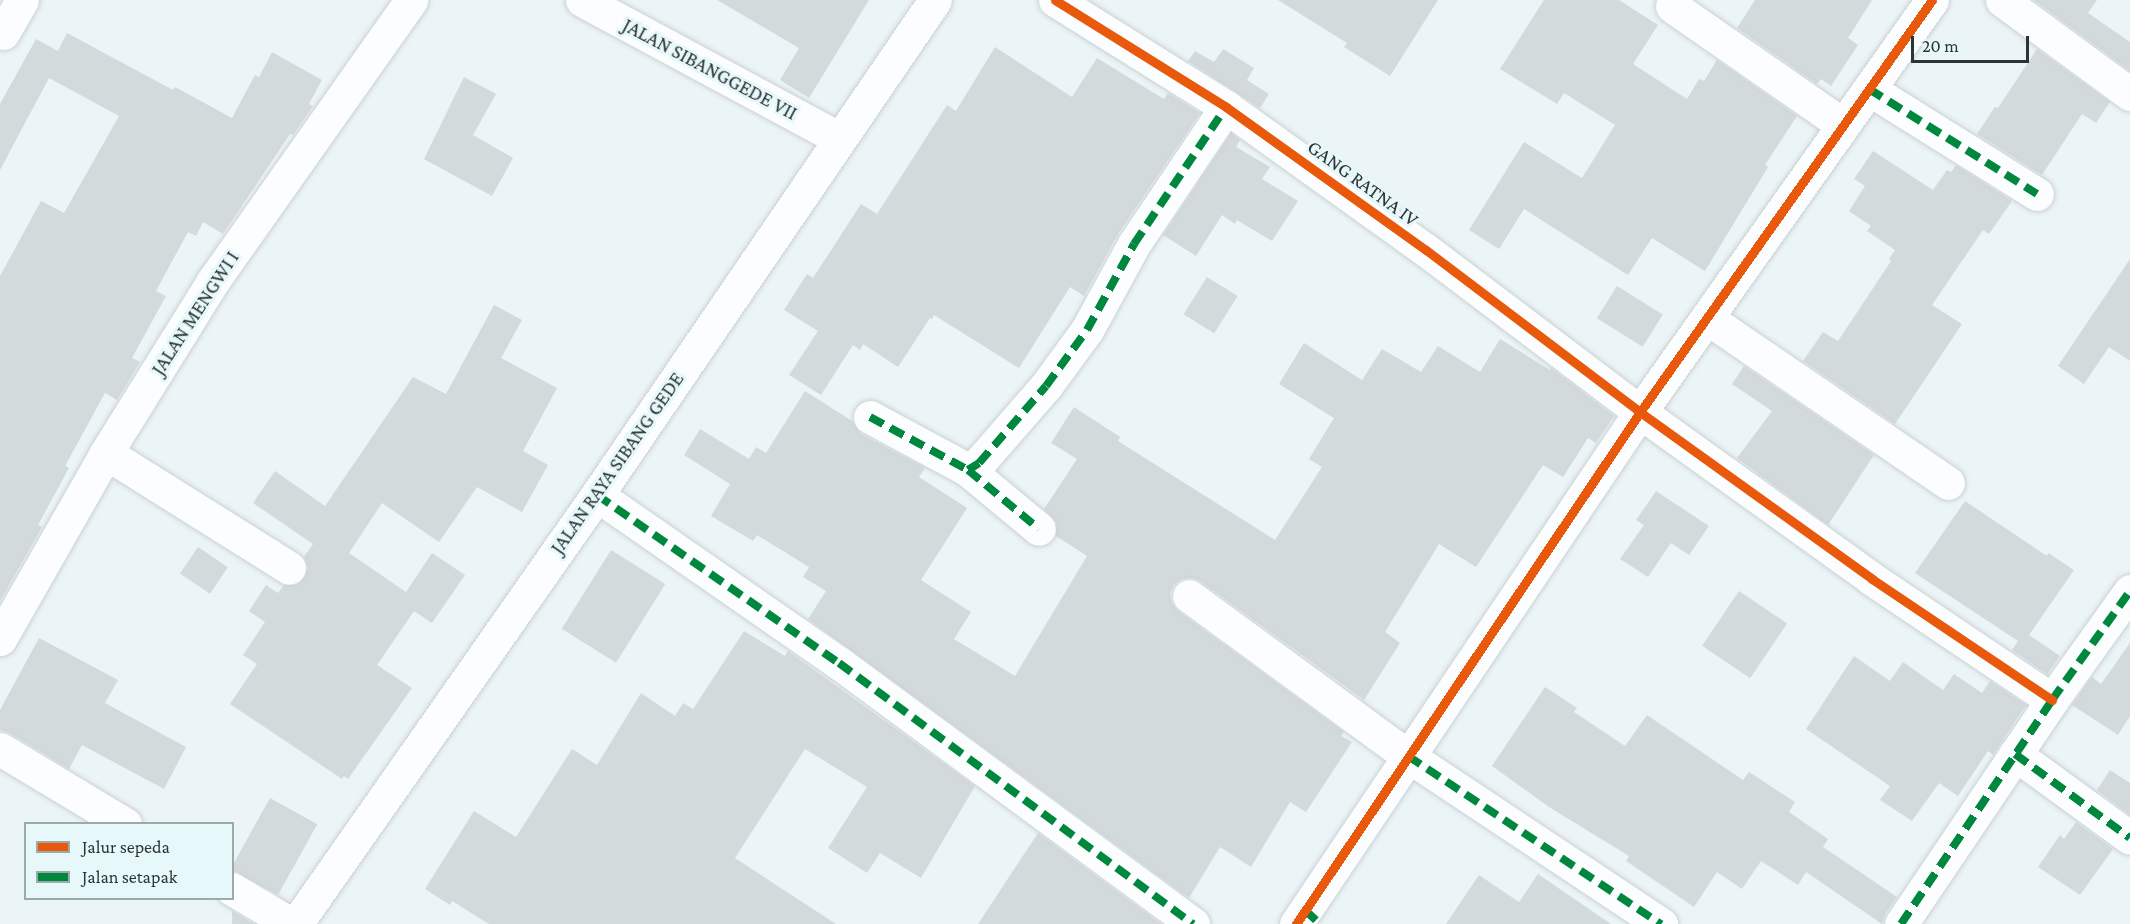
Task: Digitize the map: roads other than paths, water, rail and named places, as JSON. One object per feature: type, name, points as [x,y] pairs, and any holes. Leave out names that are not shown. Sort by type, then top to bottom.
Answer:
[{"type":"street","points":[[3,33],[22,0]]},
{"type":"street","name":"JALAN MENGWI I","points":[[0,639],[106,453],[213,281],[411,0]]},
{"type":"street","name":"JALAN SIBANGGEDE VII","points":[[582,0],[838,138]]},
{"type":"street","name":"JALAN RAYA SIBANG GEDE","points":[[296,924],[597,495],[838,138],[935,0]]},
{"type":"street","name":"GANG RATNA IV","points":[[1055,0],[1226,107],[1426,250],[1640,412],[1872,579],[2052,700]]},
{"type":"street","points":[[1307,919],[1408,756],[1640,412],[1932,0]]},
{"type":"street","points":[[2002,0],[2130,94]]},
{"type":"street","points":[[1672,6],[1843,125]]},
{"type":"street","points":[[1869,89],[2037,194]]},
{"type":"street","points":[[968,470],[996,445],[1039,394],[1080,339],[1134,244],[1226,107]]},
{"type":"street","points":[[1707,318],[1948,483]]},
{"type":"street","points":[[870,417],[968,470],[1039,529]]},
{"type":"street","points":[[106,453],[290,568]]},
{"type":"street","points":[[597,495],[839,663],[1192,924]]},
{"type":"street","points":[[1901,924],[2052,700],[2130,591]]},
{"type":"street","points":[[1189,596],[1408,756],[1661,924]]},
{"type":"street","points":[[0,749],[122,822]]},
{"type":"street","points":[[2015,754],[2130,838]]},
{"type":"street","points":[[234,890],[291,924]]}]
